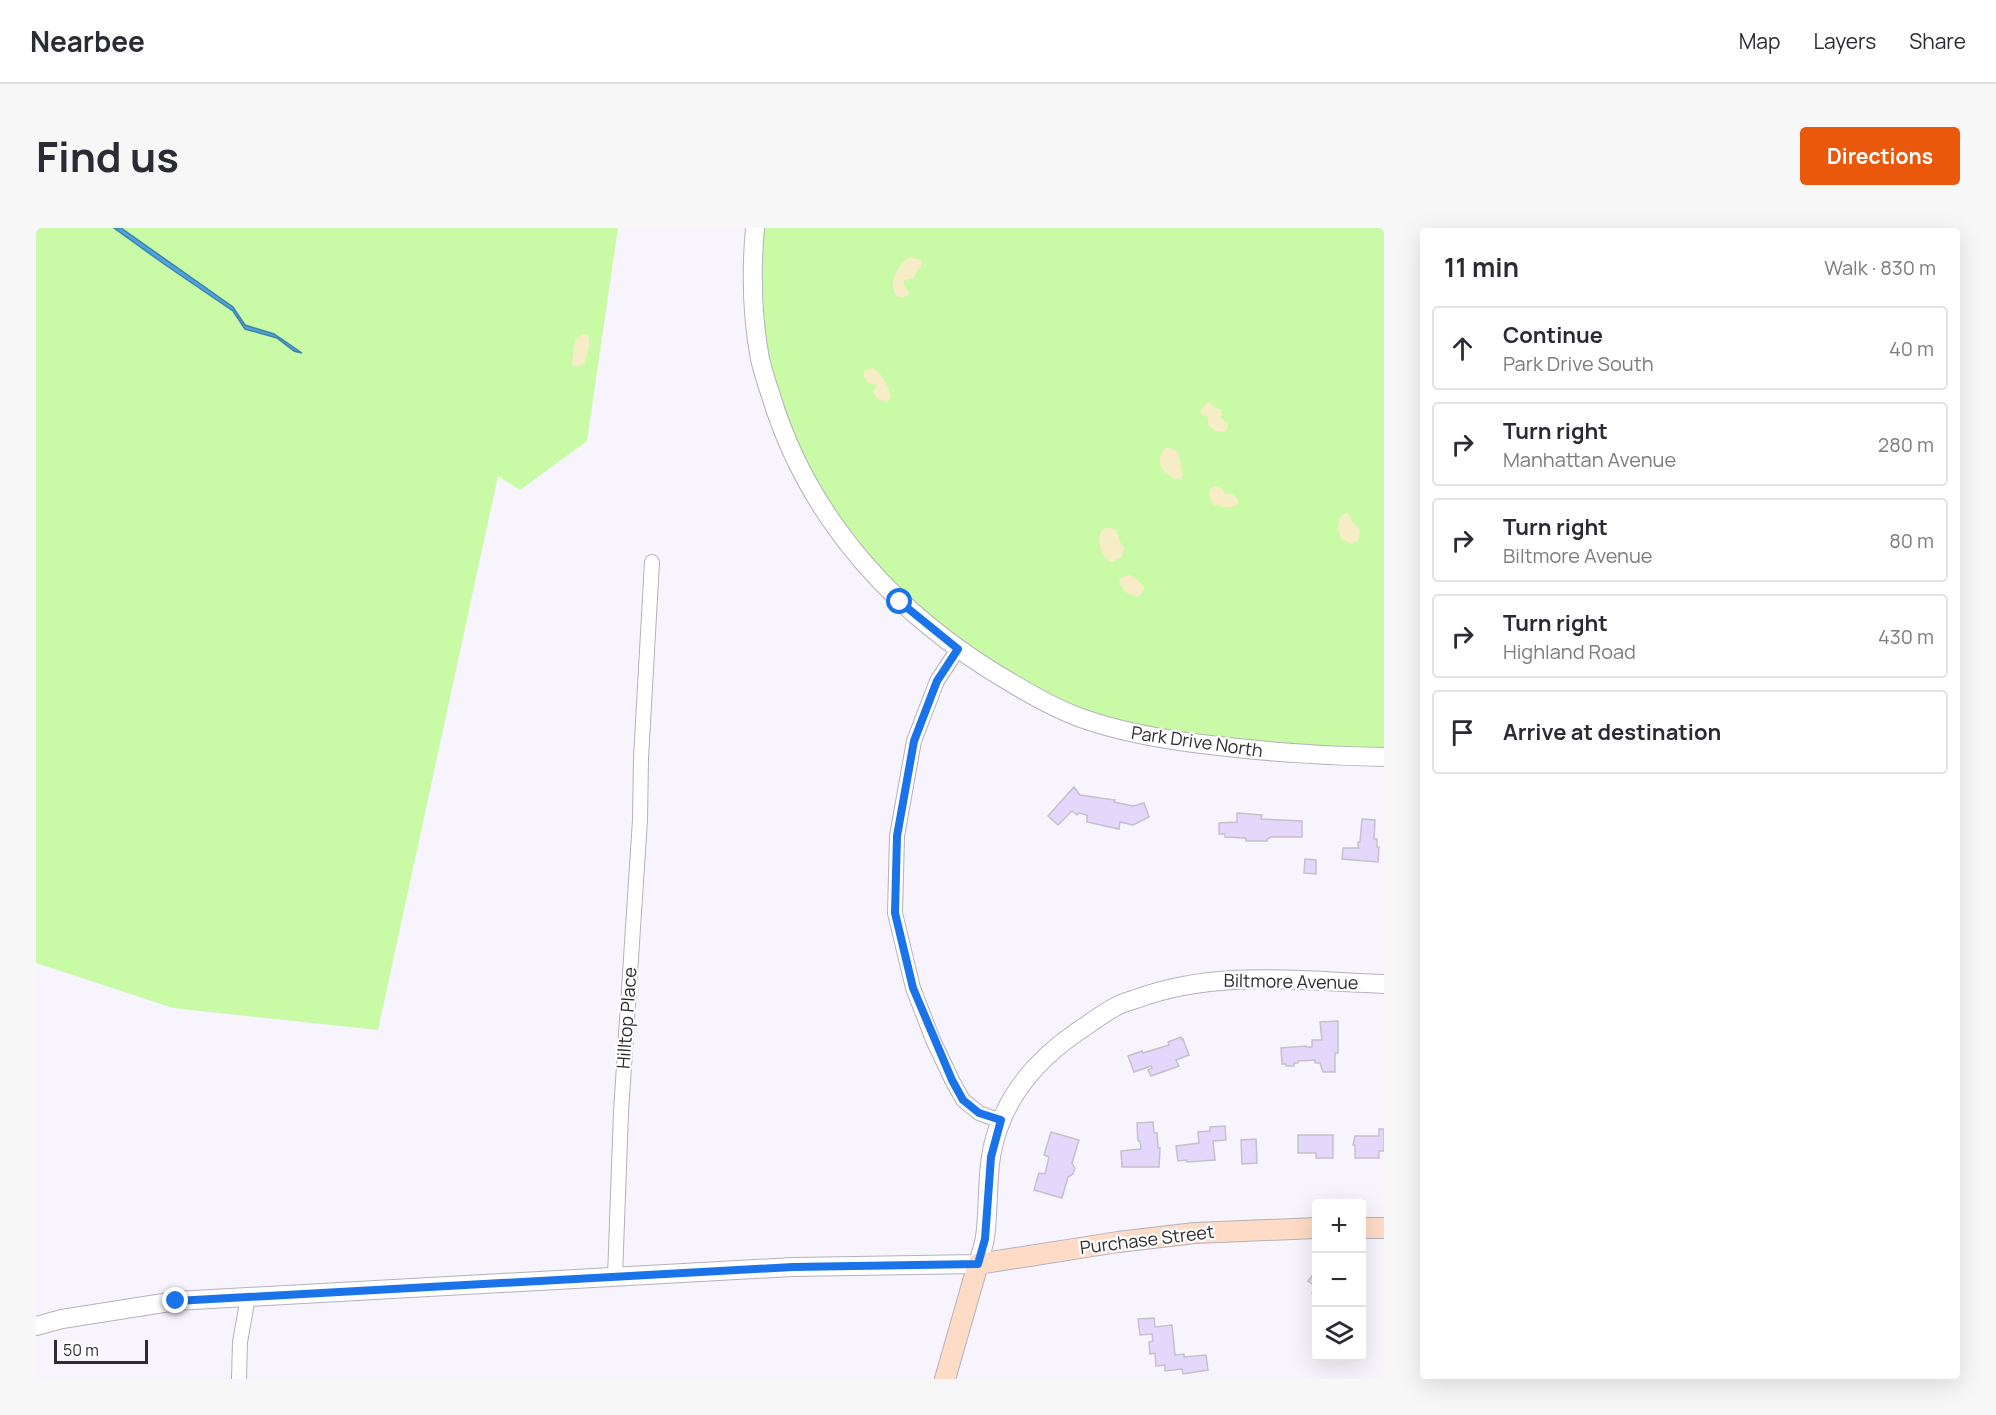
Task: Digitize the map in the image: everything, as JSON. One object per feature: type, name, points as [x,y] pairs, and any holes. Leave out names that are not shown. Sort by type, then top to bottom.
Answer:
[{"type":"main road","name":"Purchase Street","points":[[978,1264],[1118,1242],[1195,1233],[1312,1228]]},
{"type":"main road","points":[[1366,1228],[1384,1228]]},
{"type":"main road","points":[[945,1379],[978,1264]]},
{"type":"street","name":"Park Drive North","points":[[755,228],[753,313],[761,361],[789,448],[809,488],[833,525],[900,602],[982,666],[1043,702],[1080,718],[1121,731],[1165,740],[1265,752],[1384,757]]},
{"type":"street","name":"Hilltop Place","points":[[615,1277],[621,1112],[640,820],[641,758],[652,562]]},
{"type":"street","points":[[958,649],[937,681],[914,741],[897,836],[895,913],[913,988],[952,1080],[963,1100],[979,1113],[1001,1120]]},
{"type":"street","name":"Biltmore Avenue","points":[[978,1264],[985,1239],[991,1157],[1001,1120],[1022,1084],[1043,1058],[1062,1043],[1115,1007],[1154,992],[1185,985],[1242,978],[1384,984]]},
{"type":"street","points":[[36,1326],[62,1319],[176,1301],[793,1267],[978,1264]]},
{"type":"street","points":[[239,1379],[240,1342],[248,1298]]},
{"type":"green space","points":[[36,228],[618,228],[587,441],[520,490],[498,476],[378,1030],[173,1008],[36,963]]},
{"type":"green space","points":[[763,228],[1384,228],[1384,751],[1252,745],[1161,733],[1090,714],[1024,684],[954,639],[887,577],[828,506],[782,416],[760,314]]},
{"type":"sand","points":[[910,257],[921,260],[921,267],[914,278],[904,280],[909,295],[901,298],[893,289],[894,277],[905,260]]},
{"type":"sand","points":[[583,334],[588,335],[589,346],[584,364],[575,367],[572,364],[575,340]]},
{"type":"sand","points":[[873,368],[882,377],[889,390],[891,398],[887,402],[877,398],[873,391],[877,387],[876,384],[868,383],[864,377],[864,371]]},
{"type":"sand","points":[[1208,402],[1214,408],[1221,409],[1220,417],[1228,424],[1227,431],[1217,431],[1208,425],[1208,417],[1200,411]]},
{"type":"sand","points":[[1165,448],[1171,448],[1178,453],[1183,474],[1181,480],[1170,476],[1160,464]]},
{"type":"sand","points":[[1215,486],[1222,488],[1225,494],[1232,494],[1238,499],[1238,504],[1229,507],[1214,505],[1209,495],[1210,490]]},
{"type":"sand","points":[[1346,513],[1350,515],[1360,530],[1359,539],[1352,544],[1341,539],[1338,528],[1340,517]]},
{"type":"sand","points":[[1106,528],[1117,531],[1124,548],[1122,557],[1112,562],[1105,557],[1100,544],[1101,531]]},
{"type":"sand","points":[[1131,575],[1144,586],[1144,591],[1138,597],[1125,592],[1119,581],[1121,577]]},
{"type":"water","points":[[114,228],[121,228],[233,307],[245,325],[274,334],[302,353],[294,351],[277,338],[245,329],[233,311]]},
{"type":"building","points":[[1074,787],[1080,795],[1115,800],[1114,802],[1133,806],[1144,803],[1149,817],[1133,825],[1120,822],[1119,829],[1087,822],[1087,815],[1079,813],[1077,815],[1072,811],[1058,825],[1048,816]]},
{"type":"building","points":[[1237,813],[1262,815],[1261,819],[1302,821],[1302,837],[1271,837],[1267,841],[1246,841],[1246,838],[1225,837],[1225,834],[1219,834],[1219,823],[1237,822]]},
{"type":"building","points":[[1362,819],[1375,820],[1374,839],[1377,839],[1377,847],[1379,847],[1378,862],[1342,859],[1343,848],[1359,848]]},
{"type":"building","points":[[1305,859],[1316,860],[1316,874],[1304,873]]},
{"type":"building","points":[[1338,1021],[1338,1053],[1335,1053],[1335,1072],[1323,1072],[1320,1063],[1315,1063],[1315,1060],[1298,1061],[1294,1063],[1294,1066],[1282,1064],[1281,1048],[1312,1047],[1312,1040],[1322,1040],[1320,1022]]},
{"type":"building","points":[[1181,1037],[1189,1055],[1176,1060],[1179,1066],[1151,1076],[1148,1070],[1152,1068],[1151,1066],[1134,1072],[1128,1056],[1169,1045],[1168,1042]]},
{"type":"building","points":[[1153,1122],[1154,1133],[1157,1133],[1158,1148],[1160,1148],[1159,1167],[1122,1167],[1121,1151],[1141,1149],[1137,1123]]},
{"type":"building","points":[[1225,1126],[1226,1140],[1213,1141],[1215,1160],[1178,1161],[1176,1146],[1199,1143],[1198,1132],[1210,1131],[1210,1127]]},
{"type":"building","points":[[1379,1129],[1384,1129],[1384,1151],[1379,1151],[1379,1158],[1355,1158],[1355,1145],[1353,1145],[1355,1136],[1379,1136]]},
{"type":"building","points":[[1051,1132],[1079,1140],[1072,1163],[1075,1168],[1073,1174],[1068,1177],[1062,1198],[1034,1190],[1039,1173],[1045,1174],[1049,1157],[1044,1155]]},
{"type":"building","points":[[1298,1135],[1333,1135],[1333,1158],[1316,1158],[1316,1153],[1298,1153]]},
{"type":"building","points":[[1256,1139],[1257,1163],[1242,1164],[1241,1140]]},
{"type":"building","points":[[1154,1318],[1155,1327],[1172,1325],[1175,1355],[1184,1354],[1184,1357],[1206,1355],[1208,1370],[1183,1374],[1182,1369],[1165,1371],[1165,1365],[1156,1366],[1155,1353],[1150,1354],[1149,1342],[1153,1341],[1152,1334],[1140,1335],[1138,1319]]},
{"type":"route","points":[[176,1301],[793,1267],[978,1264],[985,1239],[991,1157],[1001,1120],[979,1113],[963,1100],[952,1080],[933,1040],[913,988],[895,913],[897,836],[914,741],[937,681],[958,649],[900,602]]}]
